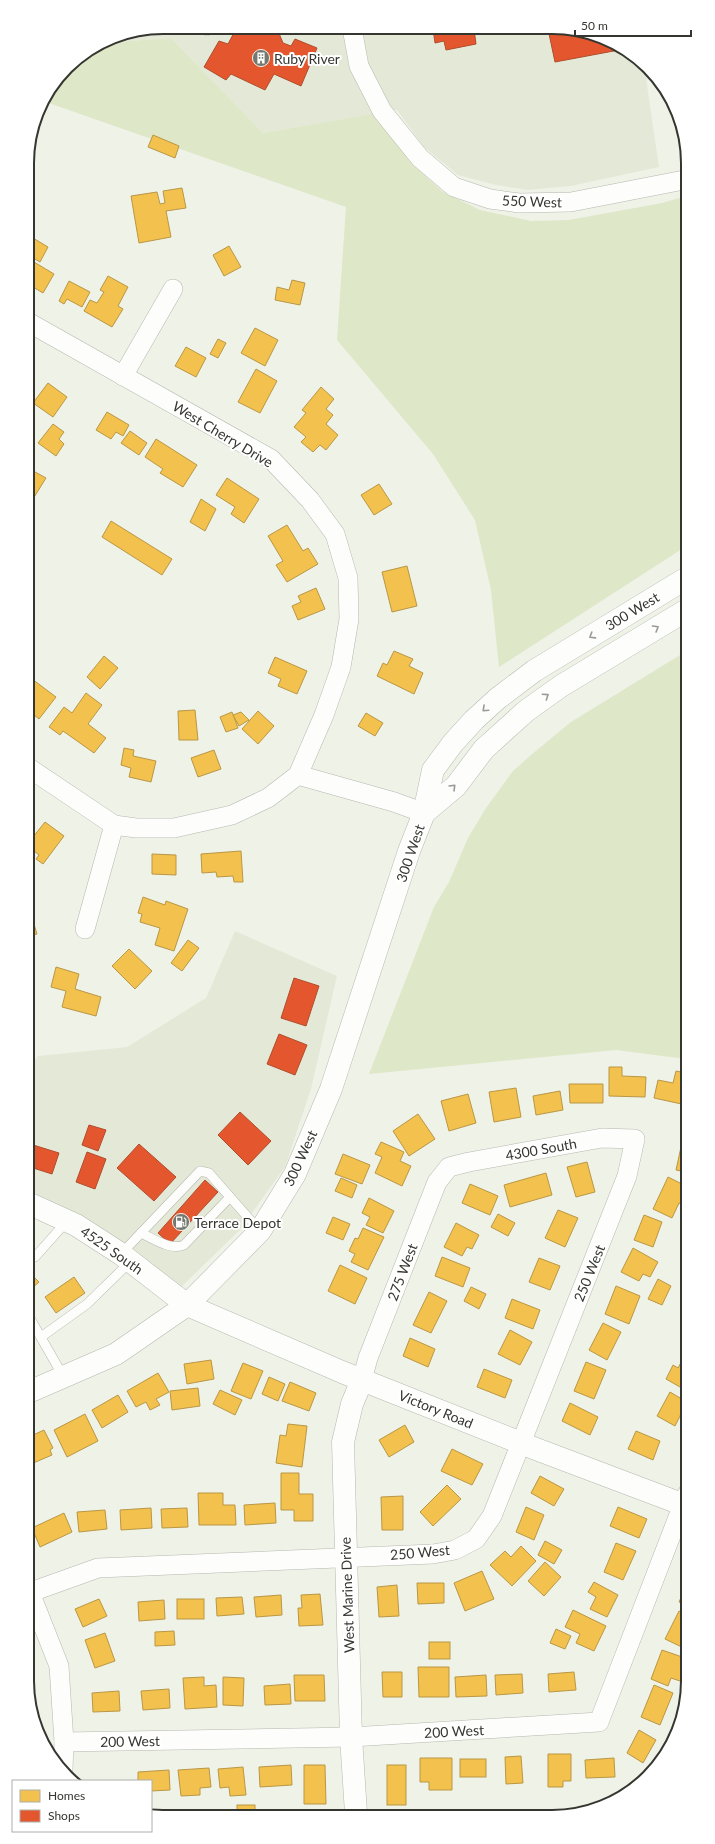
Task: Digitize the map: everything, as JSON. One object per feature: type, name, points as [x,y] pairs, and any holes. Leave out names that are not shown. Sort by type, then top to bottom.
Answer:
[{"type":"main road","name":"300 West","points":[[34,1390],[116,1354],[187,1305],[260,1231],[295,1174],[331,1089],[409,851],[424,813],[433,770],[453,743],[491,704],[534,671],[681,581]]},
{"type":"main road","name":"300 West","points":[[424,813],[456,786],[474,761],[494,739],[526,711],[555,690],[681,613]]},
{"type":"main road","name":"4525 South","points":[[34,1206],[76,1225],[126,1258],[187,1305]]},
{"type":"main road","name":"Victory Road","points":[[187,1305],[362,1380],[520,1443],[681,1499]]},
{"type":"main road","name":"West Marine Drive","points":[[356,1810],[351,1737],[343,1442],[352,1404],[362,1380]]},
{"type":"street","name":"550 West","points":[[353,34],[359,66],[382,111],[420,158],[454,187],[490,199],[519,203],[571,202],[681,181]]},
{"type":"street","points":[[123,376],[173,289]]},
{"type":"street","name":"West Cherry Drive","points":[[34,325],[271,459],[310,500],[335,534],[348,578],[349,619],[341,667],[324,715],[298,775]]},
{"type":"street","points":[[34,771],[114,825],[136,828],[174,828],[210,822],[232,815],[268,798],[298,775],[394,802],[424,813]]},
{"type":"street","points":[[85,930],[114,825]]},
{"type":"street","name":"4300 South","points":[[449,1167],[602,1138],[635,1140]]},
{"type":"street","name":"250 West","points":[[34,1591],[98,1568],[433,1554],[455,1550],[476,1539],[492,1516],[627,1176],[635,1140]]},
{"type":"street","name":"275 West","points":[[362,1380],[368,1358],[437,1182],[449,1167]]},
{"type":"street","name":"200 West","points":[[64,1742],[351,1737],[599,1722],[681,1514]]},
{"type":"street","points":[[34,1603],[59,1666],[64,1742],[63,1762]]},
{"type":"lane","points":[[41,1337],[87,1304],[126,1258],[141,1233],[200,1172],[209,1173],[260,1231]]},
{"type":"lane","points":[[141,1233],[173,1247],[180,1247],[184,1245],[230,1197]]},
{"type":"lane","points":[[35,1257],[67,1221]]},
{"type":"lane","points":[[34,1325],[63,1376]]},
{"type":"shaded area","points":[[155,34],[560,34],[577,36],[609,47],[637,66],[646,75],[659,167],[571,186],[528,190],[496,185],[458,175],[424,147],[397,110],[263,133],[171,38],[120,42],[138,36]]},
{"type":"shaded area","points":[[235,931],[337,976],[311,1089],[285,1167],[239,1231],[181,1287],[34,1197],[34,1062],[38,1056],[127,1047],[206,998]]},
{"type":"green space","points":[[171,38],[263,133],[378,113],[409,161],[443,192],[480,210],[531,221],[569,220],[662,203],[681,198],[681,550],[499,667],[491,590],[475,520],[433,454],[337,340],[346,207],[49,103],[61,85],[78,66],[99,51],[120,42]]},
{"type":"green space","points":[[681,654],[681,1058],[616,1050],[369,1074],[434,907],[449,882],[468,838],[486,808],[513,771],[571,722]]},
{"type":"building: Homes","points":[[153,135],[179,146],[175,158],[148,147]]},
{"type":"building: Homes","points":[[182,188],[186,208],[166,211],[171,237],[139,243],[131,196],[157,192],[160,204],[165,203],[163,191]]},
{"type":"building: Homes","points":[[34,239],[48,247],[40,262],[34,258]]},
{"type":"building: Homes","points":[[229,246],[241,267],[224,276],[213,255]]},
{"type":"building: Homes","points":[[34,262],[54,274],[43,293],[34,288]]},
{"type":"building: Homes","points":[[108,276],[128,287],[118,306],[123,309],[112,327],[84,311],[90,300],[97,303],[104,292],[100,290]]},
{"type":"building: Homes","points":[[292,280],[305,283],[300,305],[275,300],[277,287],[289,290]]},
{"type":"building: Homes","points":[[69,281],[90,292],[82,307],[67,299],[64,304],[59,301]]},
{"type":"building: Homes","points":[[255,328],[278,340],[265,366],[241,353]]},
{"type":"building: Homes","points":[[218,339],[226,343],[218,358],[210,354]]},
{"type":"building: Homes","points":[[186,347],[206,358],[196,377],[175,366]]},
{"type":"building: Homes","points":[[256,369],[277,381],[260,413],[238,402]]},
{"type":"building: Homes","points":[[48,383],[67,397],[53,417],[34,404]]},
{"type":"building: Homes","points":[[321,387],[334,399],[326,409],[333,415],[326,424],[338,435],[326,450],[320,445],[313,452],[301,442],[306,437],[294,427],[306,413],[302,410]]},
{"type":"building: Homes","points":[[107,412],[129,425],[123,436],[116,432],[111,439],[96,430]]},
{"type":"building: Homes","points":[[53,424],[64,432],[59,439],[64,444],[56,456],[38,443]]},
{"type":"building: Homes","points":[[130,431],[147,443],[139,455],[121,443]]},
{"type":"building: Homes","points":[[156,439],[197,465],[183,487],[160,473],[163,469],[145,457]]},
{"type":"building: Homes","points":[[34,471],[46,478],[34,497]]},
{"type":"building: Homes","points":[[227,478],[259,499],[244,523],[231,514],[235,507],[216,495]]},
{"type":"building: Homes","points":[[379,484],[392,504],[374,515],[361,495]]},
{"type":"building: Homes","points":[[201,499],[216,509],[205,531],[190,522]]},
{"type":"building: Homes","points":[[111,521],[172,559],[162,575],[102,537]]},
{"type":"building: Homes","points":[[287,525],[303,551],[308,548],[318,564],[287,582],[276,565],[283,561],[268,536]]},
{"type":"building: Homes","points":[[407,566],[417,606],[392,612],[382,572]]},
{"type":"building: Homes","points":[[316,588],[325,609],[298,620],[292,606],[301,602],[298,596]]},
{"type":"building: Homes","points":[[394,651],[413,659],[409,666],[423,673],[414,694],[377,676],[383,663],[387,665]]},
{"type":"building: Homes","points":[[104,656],[118,668],[100,689],[87,677]]},
{"type":"building: Homes","points":[[275,657],[307,671],[297,694],[278,686],[281,679],[268,673]]},
{"type":"building: Homes","points":[[34,680],[56,697],[39,719],[34,715]]},
{"type":"building: Homes","points":[[86,693],[102,705],[88,724],[106,738],[94,753],[63,731],[60,735],[49,727],[64,707],[72,713]]},
{"type":"building: Homes","points":[[195,710],[198,740],[179,740],[178,711]]},
{"type":"building: Homes","points":[[258,711],[274,726],[258,744],[242,729]]},
{"type":"building: Homes","points":[[232,712],[238,728],[226,732],[220,717]]},
{"type":"building: Homes","points":[[241,712],[249,720],[239,726],[233,715]]},
{"type":"building: Homes","points":[[366,713],[383,723],[375,736],[358,726]]},
{"type":"building: Homes","points":[[124,748],[134,750],[133,756],[156,761],[151,782],[129,777],[131,768],[121,765]]},
{"type":"building: Homes","points":[[214,750],[221,769],[198,777],[191,758]]},
{"type":"building: Homes","points":[[45,822],[64,836],[43,864],[36,859],[39,855],[34,851],[34,836]]},
{"type":"building: Homes","points":[[241,851],[243,882],[234,882],[233,876],[217,877],[216,872],[202,873],[201,854]]},
{"type":"building: Homes","points":[[152,854],[176,855],[176,875],[152,874]]},
{"type":"building: Homes","points":[[143,897],[165,905],[166,901],[188,909],[174,951],[155,945],[160,928],[140,922],[142,914],[138,913]]},
{"type":"building: Homes","points":[[34,924],[37,934],[34,935]]},
{"type":"building: Homes","points":[[188,940],[199,948],[182,971],[171,963]]},
{"type":"building: Homes","points":[[129,949],[152,971],[135,989],[112,966]]},
{"type":"building: Homes","points":[[56,967],[79,974],[75,989],[101,997],[96,1016],[62,1007],[66,991],[51,987]]},
{"type":"building: Homes","points":[[609,1067],[622,1067],[622,1076],[646,1077],[645,1097],[609,1096]]},
{"type":"building: Homes","points":[[676,1071],[681,1072],[681,1104],[654,1098],[658,1080],[673,1083]]},
{"type":"building: Homes","points":[[569,1084],[603,1084],[603,1103],[570,1103]]},
{"type":"building: Homes","points":[[516,1088],[521,1117],[494,1122],[489,1092]]},
{"type":"building: Homes","points":[[560,1091],[563,1110],[536,1115],[533,1096]]},
{"type":"building: Homes","points":[[468,1094],[476,1123],[449,1131],[441,1101]]},
{"type":"building: Homes","points":[[418,1114],[435,1139],[409,1156],[393,1131]]},
{"type":"building: Homes","points":[[381,1142],[404,1152],[400,1161],[411,1166],[402,1186],[375,1173],[382,1157],[375,1154]]},
{"type":"building: Homes","points":[[681,1147],[681,1171],[676,1170]]},
{"type":"building: Homes","points":[[343,1154],[370,1165],[362,1184],[335,1174]]},
{"type":"building: Homes","points":[[587,1162],[595,1192],[576,1197],[567,1167]]},
{"type":"building: Homes","points":[[546,1173],[552,1195],[510,1207],[504,1185]]},
{"type":"building: Homes","points":[[668,1177],[681,1184],[681,1204],[679,1203],[672,1218],[653,1209]]},
{"type":"building: Homes","points":[[341,1178],[357,1185],[352,1198],[335,1191]]},
{"type":"building: Homes","points":[[470,1184],[498,1196],[490,1215],[462,1203]]},
{"type":"building: Homes","points":[[369,1198],[394,1211],[383,1233],[366,1225],[370,1217],[362,1213]]},
{"type":"building: Homes","points":[[558,1210],[578,1218],[565,1247],[545,1238]]},
{"type":"building: Homes","points":[[498,1214],[515,1223],[508,1236],[491,1227]]},
{"type":"building: Homes","points":[[644,1215],[662,1222],[653,1247],[634,1240]]},
{"type":"building: Homes","points":[[333,1217],[350,1224],[343,1240],[326,1233]]},
{"type":"building: Homes","points":[[456,1223],[479,1235],[472,1249],[467,1247],[462,1256],[444,1247]]},
{"type":"building: Homes","points":[[363,1228],[384,1237],[368,1270],[351,1262],[355,1254],[349,1251],[355,1238],[358,1239]]},
{"type":"building: Homes","points":[[633,1248],[658,1262],[650,1277],[643,1274],[639,1281],[621,1272]]},
{"type":"building: Homes","points":[[442,1257],[470,1268],[463,1287],[435,1276]]},
{"type":"building: Homes","points":[[539,1258],[560,1266],[550,1290],[529,1282]]},
{"type":"building: Homes","points":[[340,1265],[367,1278],[355,1304],[328,1291]]},
{"type":"building: Homes","points":[[34,1277],[39,1282],[34,1286]]},
{"type":"building: Homes","points":[[74,1277],[85,1293],[56,1313],[45,1297]]},
{"type":"building: Homes","points":[[658,1279],[671,1286],[662,1305],[648,1299]]},
{"type":"building: Homes","points":[[616,1286],[640,1296],[629,1324],[605,1314]]},
{"type":"building: Homes","points":[[471,1287],[486,1294],[479,1309],[464,1301]]},
{"type":"building: Homes","points":[[429,1292],[447,1301],[431,1333],[413,1325]]},
{"type":"building: Homes","points":[[512,1299],[540,1310],[533,1329],[505,1318]]},
{"type":"building: Homes","points":[[603,1323],[621,1332],[607,1360],[589,1350]]},
{"type":"building: Homes","points":[[510,1330],[532,1342],[520,1365],[498,1354]]},
{"type":"building: Homes","points":[[410,1338],[435,1349],[428,1367],[403,1356]]},
{"type":"building: Homes","points":[[211,1360],[214,1379],[187,1384],[184,1364]]},
{"type":"building: Homes","points":[[586,1362],[606,1370],[594,1399],[574,1391]]},
{"type":"building: Homes","points":[[681,1362],[681,1388],[666,1379],[673,1365],[678,1368]]},
{"type":"building: Homes","points":[[243,1363],[263,1371],[251,1399],[231,1391]]},
{"type":"building: Homes","points":[[484,1369],[512,1380],[505,1398],[477,1387]]},
{"type":"building: Homes","points":[[158,1373],[169,1392],[156,1399],[160,1405],[150,1410],[146,1402],[136,1407],[127,1391]]},
{"type":"building: Homes","points":[[269,1377],[285,1384],[278,1401],[262,1394]]},
{"type":"building: Homes","points":[[290,1382],[316,1393],[309,1411],[282,1401]]},
{"type":"building: Homes","points":[[198,1388],[200,1406],[172,1410],[170,1391]]},
{"type":"building: Homes","points":[[220,1390],[242,1400],[235,1415],[213,1404]]},
{"type":"building: Homes","points":[[670,1392],[681,1398],[681,1414],[675,1426],[657,1416]]},
{"type":"building: Homes","points":[[118,1395],[128,1412],[102,1428],[92,1410]]},
{"type":"building: Homes","points":[[570,1403],[598,1417],[590,1435],[562,1421]]},
{"type":"building: Homes","points":[[85,1414],[98,1441],[67,1457],[54,1430]]},
{"type":"building: Homes","points":[[288,1424],[307,1426],[302,1467],[276,1463],[280,1435],[286,1436]]},
{"type":"building: Homes","points":[[405,1425],[414,1442],[389,1457],[379,1440]]},
{"type":"building: Homes","points":[[44,1430],[53,1448],[50,1450],[52,1455],[34,1463],[34,1435]]},
{"type":"building: Homes","points":[[636,1431],[660,1441],[653,1460],[628,1449]]},
{"type":"building: Homes","points":[[452,1449],[483,1464],[472,1485],[441,1471]]},
{"type":"building: Homes","points":[[281,1473],[299,1473],[299,1494],[313,1494],[313,1521],[294,1521],[294,1510],[281,1510]]},
{"type":"building: Homes","points":[[540,1476],[564,1489],[554,1506],[531,1493]]},
{"type":"building: Homes","points":[[447,1485],[461,1499],[433,1526],[420,1512]]},
{"type":"building: Homes","points":[[198,1493],[223,1493],[223,1505],[235,1505],[236,1525],[199,1525]]},
{"type":"building: Homes","points":[[403,1496],[403,1530],[382,1530],[381,1497]]},
{"type":"building: Homes","points":[[275,1503],[276,1523],[245,1525],[244,1505]]},
{"type":"building: Homes","points":[[526,1507],[544,1515],[534,1540],[516,1532]]},
{"type":"building: Homes","points":[[618,1507],[647,1519],[639,1538],[610,1526]]},
{"type":"building: Homes","points":[[151,1508],[152,1528],[121,1530],[120,1510]]},
{"type":"building: Homes","points":[[187,1508],[188,1527],[162,1528],[161,1509]]},
{"type":"building: Homes","points":[[105,1510],[107,1529],[79,1532],[77,1512]]},
{"type":"building: Homes","points":[[64,1513],[72,1532],[40,1547],[34,1533],[34,1527]]},
{"type":"building: Homes","points":[[545,1541],[562,1550],[554,1564],[538,1555]]},
{"type":"building: Homes","points":[[616,1543],[636,1551],[623,1580],[604,1572]]},
{"type":"building: Homes","points":[[521,1546],[536,1561],[512,1586],[490,1565],[505,1551],[511,1557]]},
{"type":"building: Homes","points":[[545,1562],[561,1577],[544,1596],[528,1581]]},
{"type":"building: Homes","points":[[482,1571],[494,1599],[465,1611],[454,1583]]},
{"type":"building: Homes","points":[[594,1582],[618,1595],[607,1617],[590,1609],[596,1597],[588,1592]]},
{"type":"building: Homes","points":[[417,1583],[444,1583],[444,1603],[418,1604]]},
{"type":"building: Homes","points":[[397,1585],[399,1616],[379,1617],[377,1587]]},
{"type":"building: Homes","points":[[320,1594],[323,1625],[299,1626],[298,1608],[302,1608],[301,1595]]},
{"type":"building: Homes","points":[[281,1595],[282,1615],[256,1617],[254,1597]]},
{"type":"building: Homes","points":[[242,1597],[244,1614],[217,1616],[216,1598]]},
{"type":"building: Homes","points":[[99,1599],[107,1616],[83,1627],[75,1609]]},
{"type":"building: Homes","points":[[177,1599],[204,1599],[204,1619],[177,1619]]},
{"type":"building: Homes","points":[[164,1600],[165,1619],[139,1621],[138,1602]]},
{"type":"building: Homes","points":[[573,1610],[606,1626],[594,1651],[576,1643],[580,1634],[565,1627]]},
{"type":"building: Homes","points":[[679,1611],[681,1612],[681,1647],[665,1639]]},
{"type":"building: Homes","points":[[556,1629],[571,1636],[565,1649],[550,1643]]},
{"type":"building: Homes","points":[[174,1631],[175,1645],[155,1646],[155,1632]]},
{"type":"building: Homes","points":[[105,1633],[115,1661],[95,1668],[85,1640]]},
{"type":"building: Homes","points":[[429,1642],[450,1642],[450,1659],[429,1659]]},
{"type":"building: Homes","points":[[662,1650],[681,1657],[681,1681],[671,1678],[668,1686],[651,1679]]},
{"type":"building: Homes","points":[[418,1667],[449,1667],[449,1697],[419,1697]]},
{"type":"building: Homes","points":[[382,1672],[402,1672],[402,1697],[383,1697]]},
{"type":"building: Homes","points":[[574,1672],[576,1690],[549,1692],[548,1674]]},
{"type":"building: Homes","points":[[522,1674],[523,1693],[496,1695],[495,1675]]},
{"type":"building: Homes","points":[[294,1675],[324,1675],[325,1701],[295,1701]]},
{"type":"building: Homes","points":[[486,1675],[487,1696],[456,1697],[455,1677]]},
{"type":"building: Homes","points":[[204,1677],[204,1686],[216,1685],[217,1707],[185,1709],[183,1678]]},
{"type":"building: Homes","points":[[223,1677],[244,1678],[243,1706],[223,1705]]},
{"type":"building: Homes","points":[[290,1684],[291,1704],[265,1705],[264,1686]]},
{"type":"building: Homes","points":[[654,1685],[673,1693],[660,1725],[641,1717]]},
{"type":"building: Homes","points":[[169,1689],[170,1708],[143,1710],[141,1691]]},
{"type":"building: Homes","points":[[119,1691],[120,1711],[93,1712],[92,1693]]},
{"type":"building: Homes","points":[[639,1730],[656,1740],[643,1763],[627,1753]]},
{"type":"building: Homes","points":[[548,1754],[571,1754],[571,1781],[563,1781],[563,1787],[548,1787]]},
{"type":"building: Homes","points":[[521,1756],[523,1783],[506,1784],[505,1757]]},
{"type":"building: Homes","points":[[420,1758],[452,1758],[452,1790],[429,1790],[429,1782],[420,1782]]},
{"type":"building: Homes","points":[[614,1758],[615,1777],[586,1778],[585,1760]]},
{"type":"building: Homes","points":[[460,1759],[486,1759],[486,1777],[460,1777]]},
{"type":"building: Homes","points":[[291,1765],[292,1785],[260,1787],[259,1767]]},
{"type":"building: Homes","points":[[304,1765],[325,1765],[326,1804],[304,1804]]},
{"type":"building: Homes","points":[[387,1765],[406,1765],[406,1805],[387,1805]]},
{"type":"building: Homes","points":[[243,1767],[246,1795],[230,1796],[229,1787],[220,1788],[218,1769]]},
{"type":"building: Homes","points":[[209,1768],[211,1787],[200,1788],[200,1795],[181,1796],[178,1770]]},
{"type":"building: Homes","points":[[169,1770],[170,1790],[152,1791],[152,1780],[138,1780],[138,1772]]},
{"type":"building: Homes","points":[[237,1805],[255,1805],[255,1810],[237,1810]]},
{"type":"building: Shops","name":"Ruby River","points":[[233,34],[279,34],[283,43],[291,46],[295,39],[317,48],[301,86],[274,74],[265,90],[231,74],[226,80],[204,67],[219,41],[228,44]]},
{"type":"building: Shops","points":[[434,34],[475,34],[476,44],[446,50],[444,41],[435,43]]},
{"type":"building: Shops","points":[[549,34],[577,36],[609,47],[615,51],[555,62]]},
{"type":"building: Shops","points":[[294,978],[319,986],[306,1026],[281,1018]]},
{"type":"building: Shops","points":[[279,1034],[307,1045],[295,1075],[267,1064]]},
{"type":"building: Shops","points":[[240,1112],[271,1141],[248,1165],[218,1135]]},
{"type":"building: Shops","points":[[89,1125],[106,1130],[98,1151],[82,1145]]},
{"type":"building: Shops","points":[[139,1144],[176,1177],[154,1201],[117,1168]]},
{"type":"building: Shops","points":[[34,1145],[59,1153],[52,1174],[34,1168]]},
{"type":"building: Shops","points":[[87,1152],[106,1159],[95,1189],[76,1182]]},
{"type":"building: Shops","points":[[205,1180],[218,1192],[170,1244],[158,1233]]},
{"type":"place","name":"Ruby River","points":[[261,58]]},
{"type":"place","name":"Terrace Depot","points":[[181,1222]]}]
